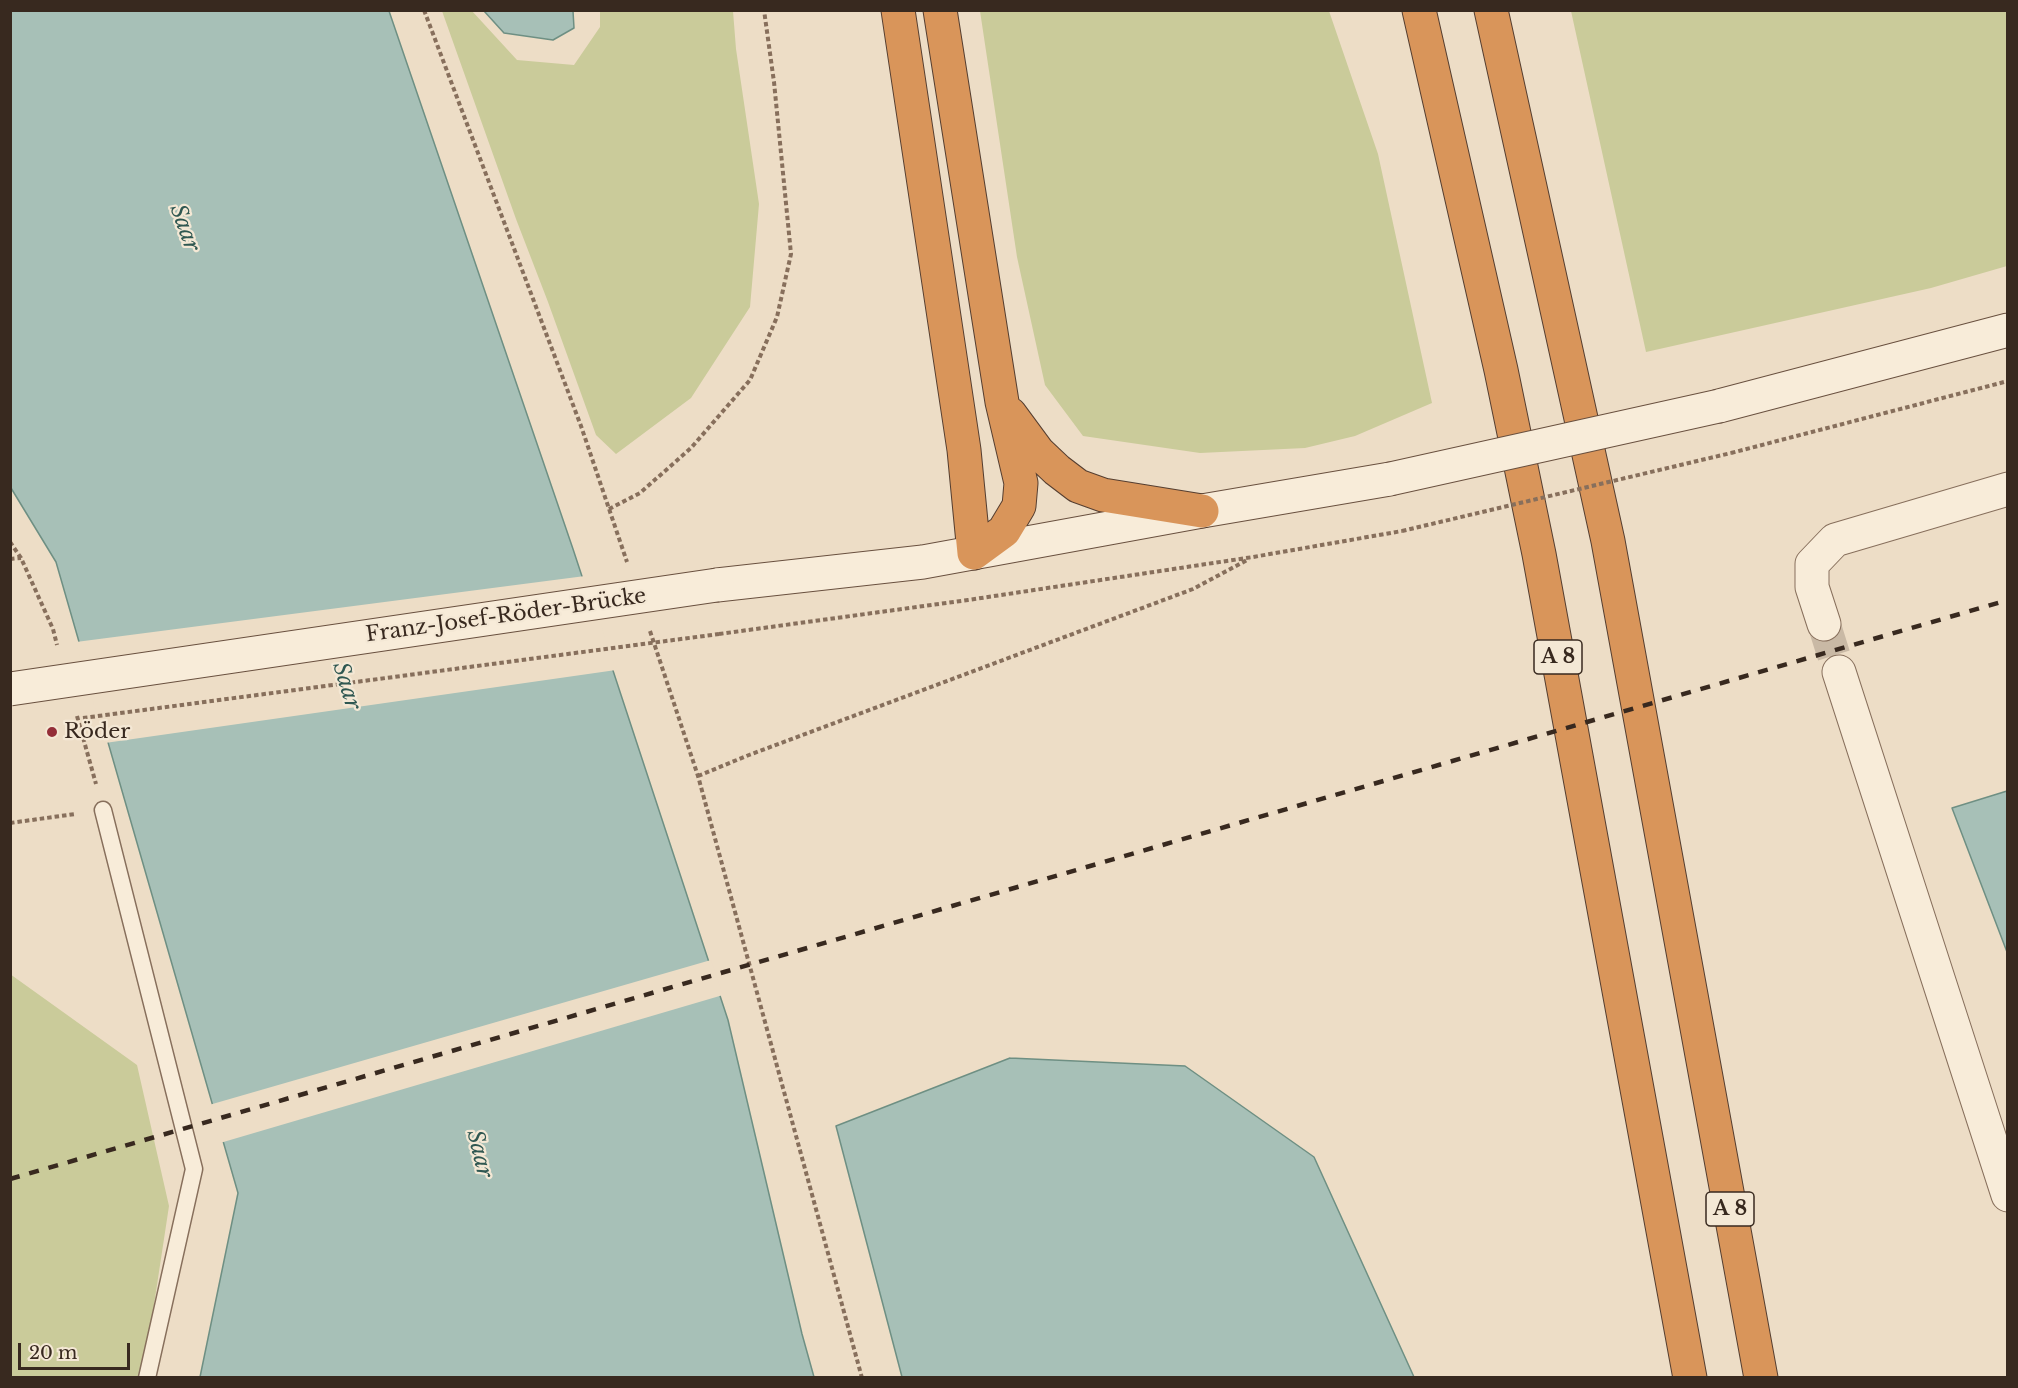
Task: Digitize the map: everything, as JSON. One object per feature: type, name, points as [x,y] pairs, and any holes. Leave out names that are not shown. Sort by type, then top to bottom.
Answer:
[{"type":"highway","points":[[898,10],[964,450],[974,553]]},
{"type":"highway","points":[[940,10],[1002,402],[1021,483],[1018,506],[1004,531],[974,553]]},
{"type":"highway","name":"A 8","points":[[1419,11],[1501,370],[1539,554],[1690,1377]]},
{"type":"highway","name":"A 8","points":[[1494,17],[1608,541],[1761,1377]]},
{"type":"highway","points":[[1002,402],[1038,452],[1078,486],[1103,495],[1202,511]]},
{"type":"main road","name":"Franz-Josef-Röder-Brücke","points":[[10,689],[717,585],[923,562],[1390,479],[1719,406],[2007,330]]},
{"type":"main road","points":[[1824,624],[1812,587],[1812,564],[1834,540],[2007,489]]},
{"type":"main road","points":[[1839,672],[2007,1195]]},
{"type":"lane","points":[[103,810],[194,1169],[147,1377]]},
{"type":"path","points":[[424,10],[535,302],[628,565]]},
{"type":"path","points":[[609,509],[640,493],[691,448],[750,380],[777,317],[791,254],[765,10]]},
{"type":"path","points":[[70,719],[968,600],[1253,557],[1402,531],[1731,453],[2007,381]]},
{"type":"path","points":[[698,776],[1193,589],[1253,557]]},
{"type":"path","points":[[10,559],[21,558]]},
{"type":"path","points":[[646,621],[698,776],[862,1377]]},
{"type":"path","points":[[10,823],[103,810]]},
{"type":"green space","points":[[442,11],[472,11],[517,60],[574,65],[600,27],[600,11],[733,11],[736,49],[759,204],[750,307],[691,398],[616,454],[596,435]]},
{"type":"green space","points":[[980,11],[1329,11],[1378,154],[1432,403],[1355,436],[1305,448],[1200,453],[1083,436],[1045,385],[1017,257]]},
{"type":"green space","points":[[1571,11],[2007,11],[2007,266],[1931,288],[1646,352]]},
{"type":"green space","points":[[10,974],[137,1065],[169,1206],[143,1377],[11,1377]]},
{"type":"water","name":"Saar","points":[[11,11],[389,11],[573,549],[728,1020],[814,1377],[200,1377],[238,1193],[56,562],[11,488]]},
{"type":"water","points":[[484,11],[573,11],[574,28],[553,40],[504,33]]},
{"type":"water","points":[[2008,791],[2007,952],[1952,808]]},
{"type":"water","points":[[1010,1058],[1185,1066],[1314,1157],[1414,1377],[902,1377],[836,1126]]},
{"type":"pier","points":[[585,576],[616,670],[105,743],[76,642]]},
{"type":"pier","points":[[711,960],[723,995],[220,1143],[209,1105]]},
{"type":"tunnel","points":[[1824,624],[1839,672]]},
{"type":"railway","points":[[10,1179],[2008,600]]},
{"type":"place","name":"Röder","points":[[52,732]]}]
